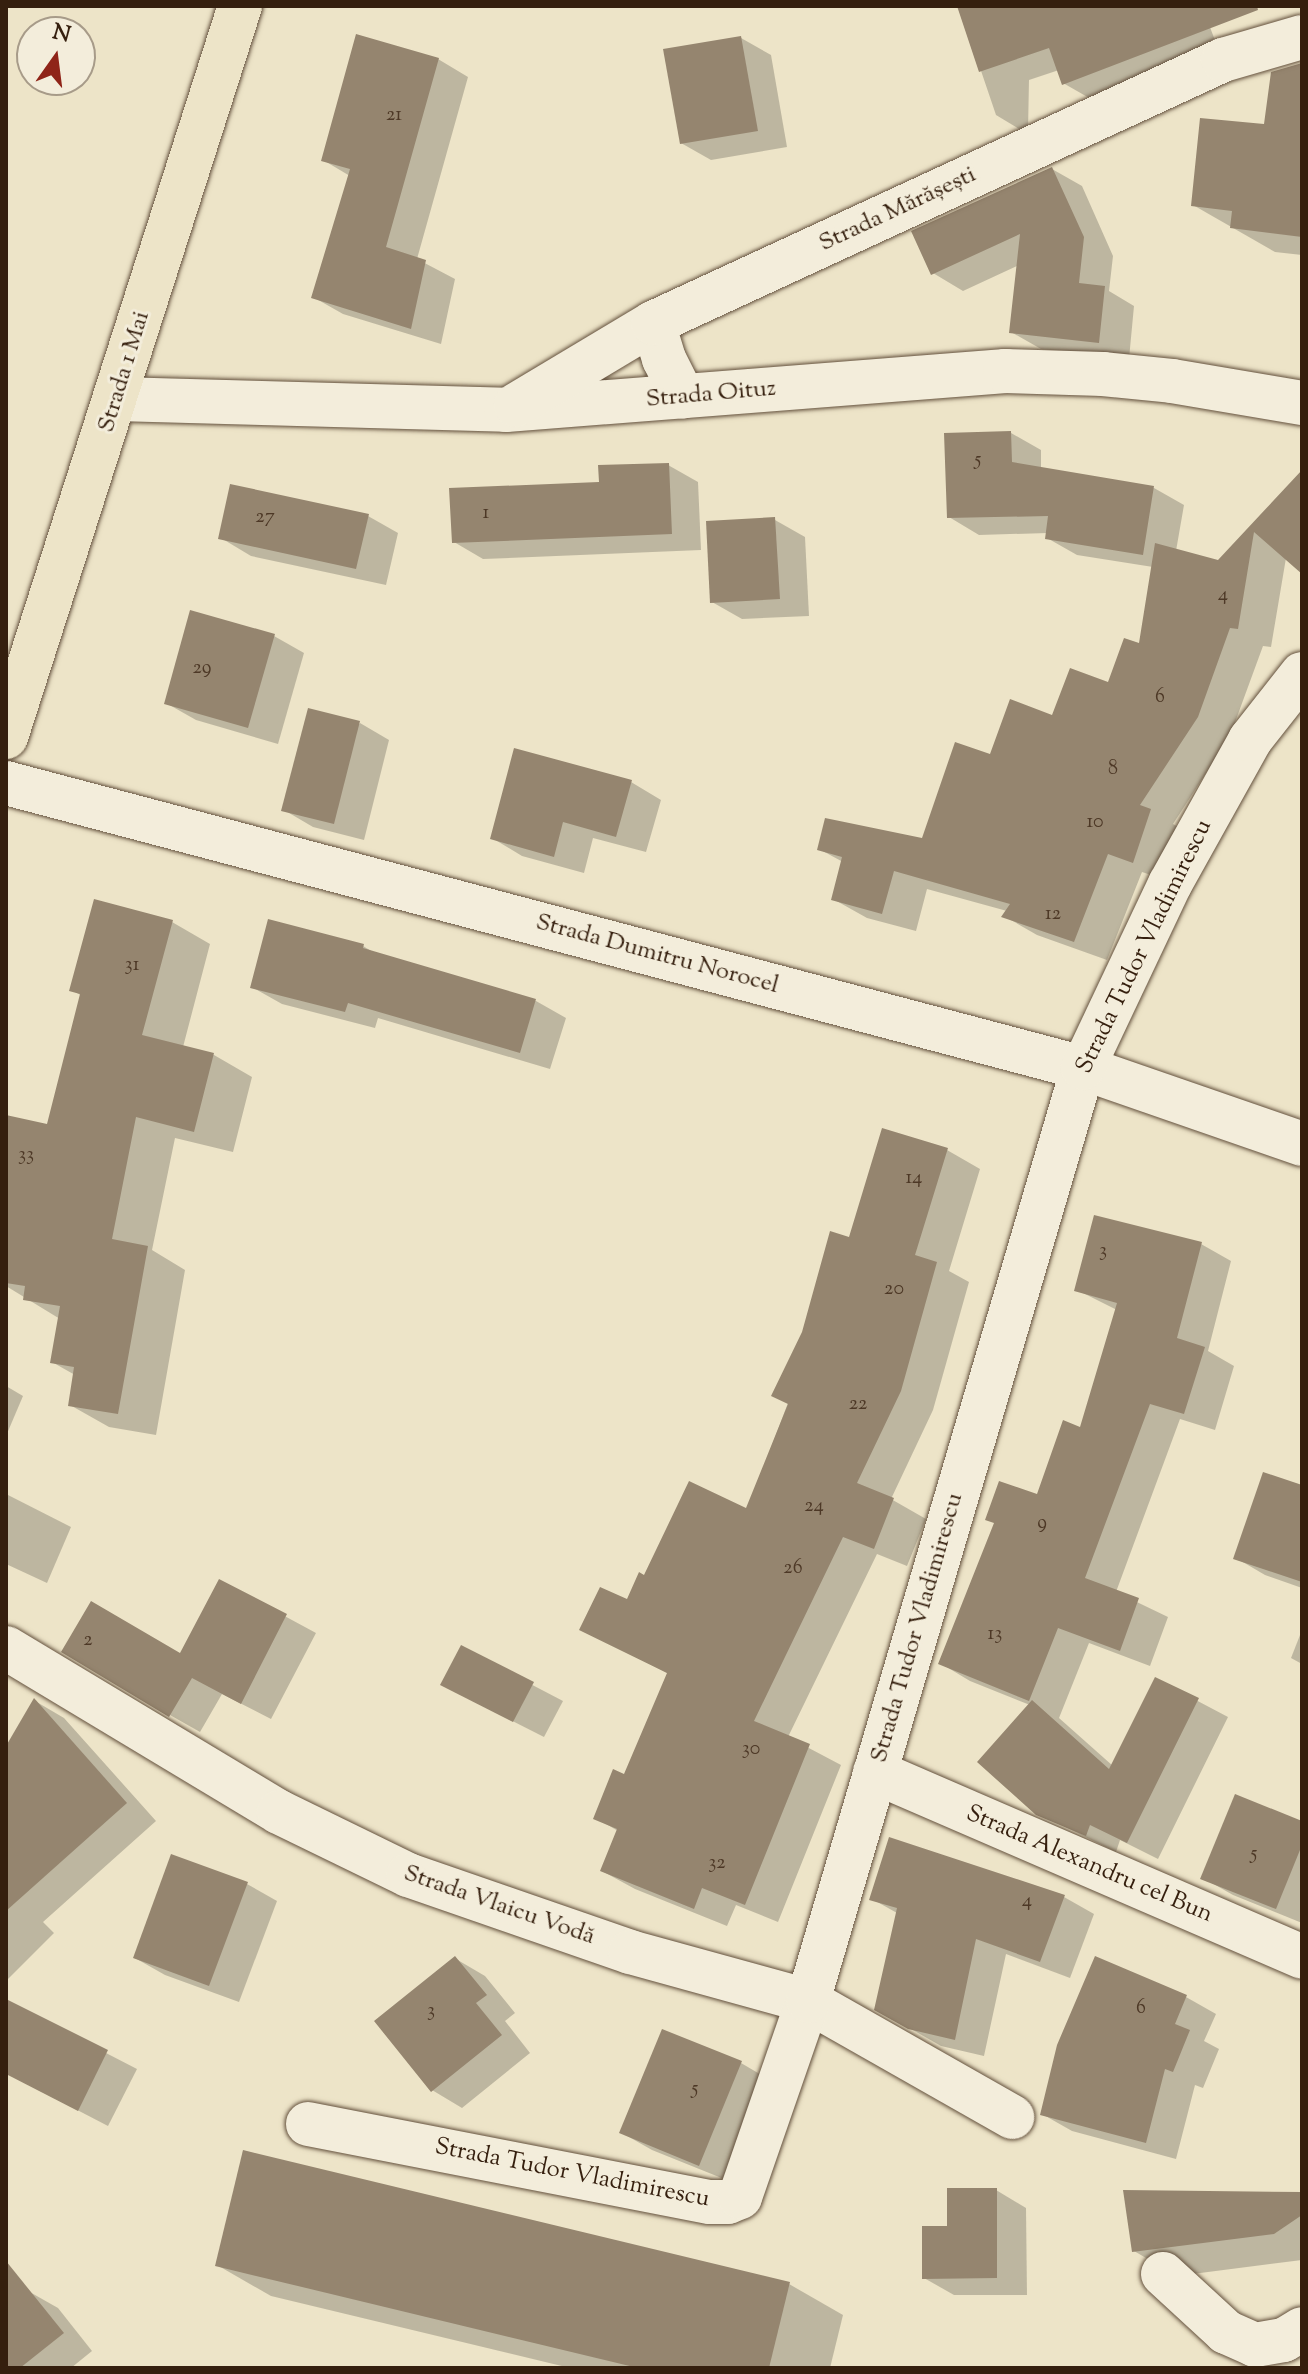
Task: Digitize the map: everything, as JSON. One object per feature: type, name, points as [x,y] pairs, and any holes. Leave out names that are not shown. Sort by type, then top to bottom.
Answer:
[{"type":"main road","name":"Strada 1 Mai","points":[[6,737],[117,399],[240,6]]},
{"type":"street","name":"Strada Mărășești","points":[[506,410],[653,323],[1223,60],[1302,37]]},
{"type":"street","points":[[653,323],[664,359],[683,397]]},
{"type":"street","name":"Strada Oituz","points":[[117,399],[506,410],[1005,371],[1158,380],[1302,403]]},
{"type":"street","name":"Strada Tudor Vladimirescu","points":[[308,2124],[710,2202],[728,2202],[740,2197],[746,2188],[808,2001],[1083,1068],[1177,871],[1250,740],[1302,674]]},
{"type":"street","name":"Strada Dumitru Norocel","points":[[6,783],[1083,1068],[1302,1144]]},
{"type":"street","name":"Strada Vlaicu Vodă","points":[[6,1648],[279,1812],[408,1875],[630,1952],[808,2001],[1012,2117]]},
{"type":"street","name":"Strada Alexandru cel Bun","points":[[875,1772],[1302,1957]]},
{"type":"street","points":[[1163,2274],[1226,2332],[1255,2345],[1284,2340],[1302,2329]]},
{"type":"building","points":[[957,6],[1257,6],[1258,10],[1062,85],[1049,48],[979,72]]},
{"type":"building","points":[[356,34],[439,58],[386,247],[426,260],[411,329],[311,298],[350,169],[321,161]]},
{"type":"building","points":[[741,36],[758,131],[680,144],[663,49]]},
{"type":"building","points":[[1302,63],[1302,237],[1230,228],[1232,211],[1191,206],[1200,118],[1264,124],[1271,72]]},
{"type":"building","points":[[1052,167],[1084,237],[1079,283],[1105,286],[1099,343],[1009,333],[1020,234],[931,275],[911,231]]},
{"type":"building","points":[[1011,431],[1012,462],[1154,486],[1143,555],[1045,539],[1048,516],[947,518],[944,433]]},
{"type":"building","points":[[669,463],[672,534],[452,543],[449,488],[599,482],[598,465]]},
{"type":"building","points":[[1302,470],[1302,574],[1254,532],[1238,629],[1230,628],[1198,717],[1140,805],[1151,809],[1133,863],[1108,854],[1074,942],[1001,917],[1010,904],[894,871],[882,914],[831,900],[842,857],[817,850],[825,818],[922,838],[955,742],[990,754],[1010,699],[1052,715],[1070,668],[1108,682],[1124,638],[1139,643],[1155,543],[1218,560]]},
{"type":"building","points":[[230,484],[369,514],[356,569],[218,539]]},
{"type":"building","points":[[775,517],[780,599],[710,603],[706,521]]},
{"type":"building","points":[[190,610],[275,634],[248,728],[164,704]]},
{"type":"building","points":[[308,708],[360,721],[334,824],[281,811]]},
{"type":"building","points":[[514,748],[632,780],[616,837],[563,822],[554,857],[490,839]]},
{"type":"building","points":[[94,899],[173,920],[142,1035],[214,1053],[194,1132],[136,1117],[112,1239],[148,1246],[118,1414],[68,1406],[74,1367],[50,1363],[60,1306],[23,1300],[25,1286],[6,1283],[6,1115],[47,1124],[80,994],[69,991]]},
{"type":"building","points":[[268,919],[364,944],[363,948],[536,999],[520,1053],[348,1003],[345,1012],[250,988]]},
{"type":"building","points":[[882,1128],[948,1148],[915,1255],[937,1262],[901,1391],[857,1483],[894,1498],[874,1549],[843,1537],[754,1721],[810,1744],[745,1905],[702,1888],[694,1909],[600,1871],[617,1829],[593,1819],[613,1769],[624,1774],[667,1673],[579,1630],[600,1587],[627,1599],[639,1572],[644,1575],[689,1481],[746,1508],[788,1404],[771,1396],[802,1332],[830,1231],[849,1237]]},
{"type":"building","points":[[1094,1215],[1202,1242],[1177,1338],[1205,1347],[1184,1414],[1150,1404],[1085,1578],[1139,1598],[1120,1651],[1058,1628],[1029,1701],[938,1664],[994,1523],[985,1520],[999,1481],[1037,1494],[1063,1420],[1080,1427],[1117,1303],[1074,1291]]},
{"type":"building","points":[[1263,1472],[1302,1485],[1302,1582],[1233,1559]]},
{"type":"building","points":[[219,1579],[287,1614],[241,1704],[192,1678],[169,1717],[61,1652],[91,1601],[180,1653]]},
{"type":"building","points":[[461,1645],[534,1682],[513,1722],[440,1685]]},
{"type":"building","points":[[1155,1677],[1199,1698],[1127,1843],[1090,1825],[1086,1836],[1036,1815],[977,1762],[1032,1700],[1109,1769]]},
{"type":"building","points":[[34,1698],[127,1803],[6,1911],[6,1746]]},
{"type":"building","points":[[1235,1794],[1302,1821],[1302,1845],[1276,1909],[1200,1879]]},
{"type":"building","points":[[889,1837],[1065,1895],[1040,1962],[976,1939],[955,2040],[908,2029],[874,2010],[897,1908],[869,1900]]},
{"type":"building","points":[[171,1854],[248,1882],[209,1986],[133,1958]]},
{"type":"building","points":[[455,1956],[487,1995],[476,2003],[502,2035],[431,2092],[374,2021]]},
{"type":"building","points":[[1095,1956],[1187,1995],[1175,2024],[1190,2030],[1173,2072],[1165,2069],[1146,2143],[1040,2115],[1057,2045]]},
{"type":"building","points":[[6,1999],[108,2050],[78,2111],[6,2074]]},
{"type":"building","points":[[662,2029],[742,2061],[699,2166],[619,2133]]},
{"type":"building","points":[[243,2150],[790,2282],[769,2368],[638,2368],[215,2266]]},
{"type":"building","points":[[947,2188],[997,2188],[997,2278],[922,2279],[922,2226],[947,2226]]},
{"type":"building","points":[[1123,2190],[1302,2192],[1302,2215],[1274,2234],[1132,2252]]},
{"type":"building","points":[[6,2261],[64,2333],[20,2368],[6,2368]]}]
